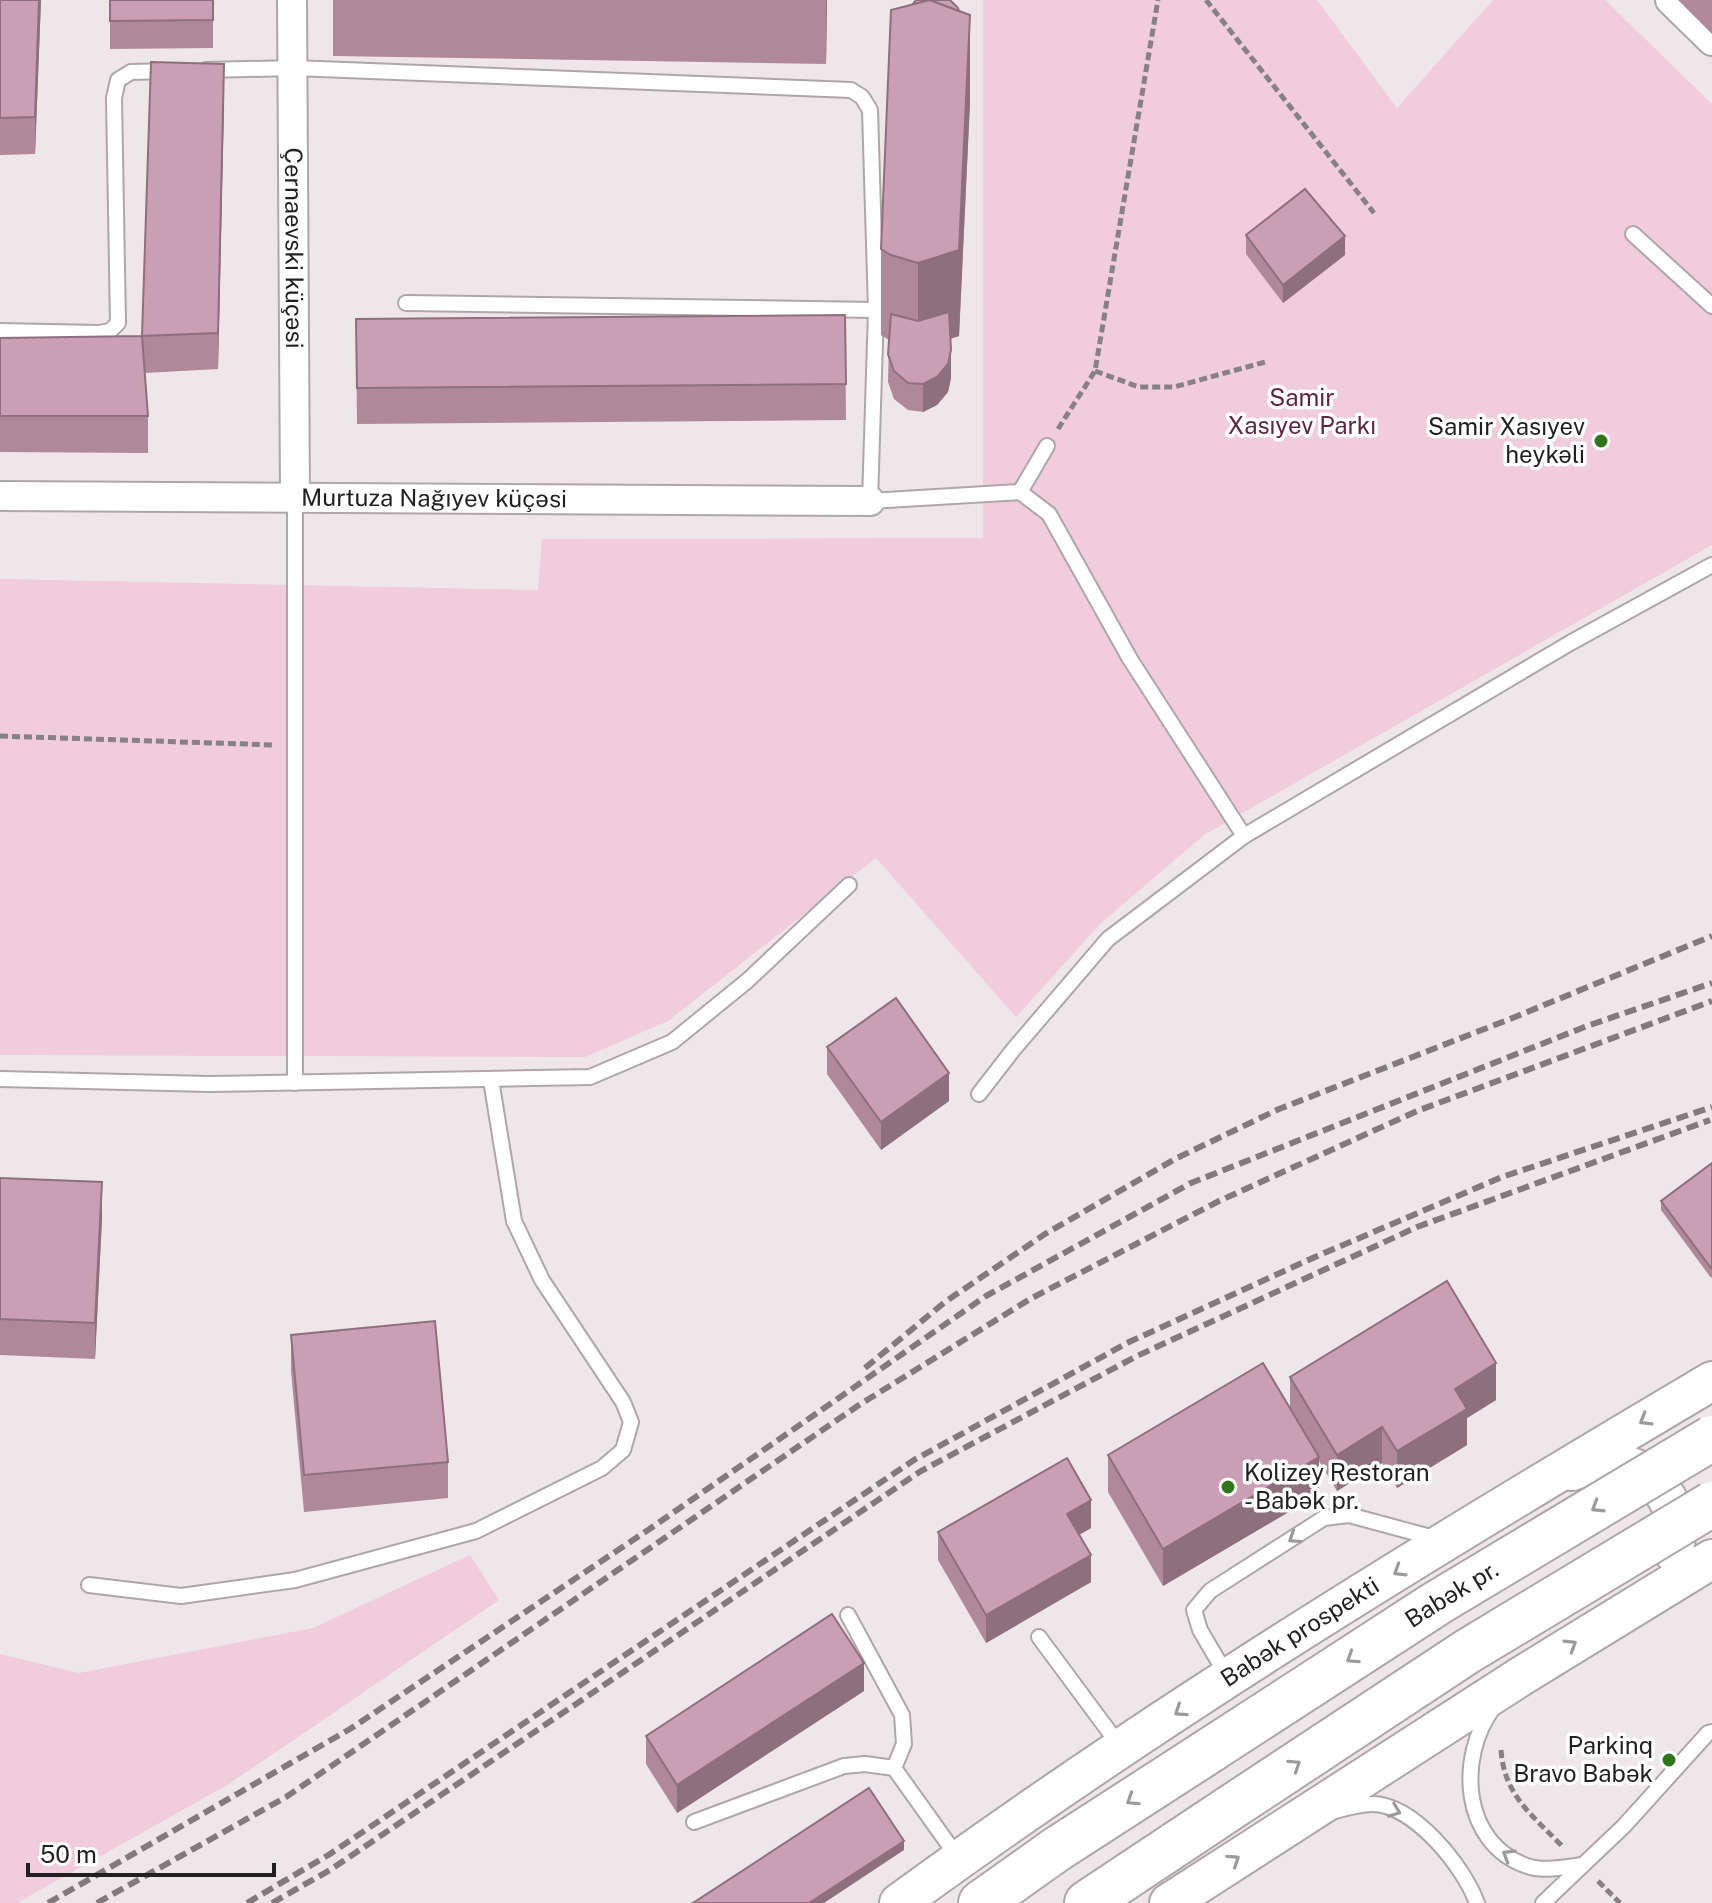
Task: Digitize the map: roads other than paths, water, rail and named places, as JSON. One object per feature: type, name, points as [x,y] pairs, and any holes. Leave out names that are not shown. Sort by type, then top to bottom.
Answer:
[{"type":"main road","name":"Babək prospekti","points":[[899,1903],[959,1859],[1229,1678],[1446,1541],[1712,1381]]},
{"type":"main road","name":"Babək pr.","points":[[981,1903],[1057,1849],[1437,1603],[1712,1438]]},
{"type":"main road","points":[[1551,1478],[1600,1462],[1620,1463],[1640,1471],[1662,1490],[1675,1513],[1675,1549],[1641,1601]]},
{"type":"main road","points":[[1087,1903],[1468,1651],[1712,1504]]},
{"type":"main road","points":[[1169,1903],[1523,1675],[1712,1559]]},
{"type":"street","name":"Çernaevski küçəsi","points":[[292,0],[295,497]]},
{"type":"street","points":[[1670,0],[1712,41]]},
{"type":"street","name":"Murtuza Nağıyev küçəsi","points":[[0,496],[870,501]]},
{"type":"lane","points":[[0,331],[99,333],[110,331],[118,323],[114,98],[118,80],[131,72],[294,68],[851,90],[862,97],[870,110],[876,310],[870,501],[1020,492],[1049,514],[1130,659],[1244,836]]},
{"type":"lane","points":[[1633,234],[1712,306]]},
{"type":"lane","points":[[406,303],[876,310]]},
{"type":"lane","points":[[1020,492],[1047,446]]},
{"type":"lane","points":[[295,497],[295,1083]]},
{"type":"lane","points":[[979,1094],[1108,939],[1244,836],[1570,643],[1712,565]]},
{"type":"lane","points":[[0,1079],[295,1083],[590,1077],[672,1042],[747,981],[849,885]]},
{"type":"lane","points":[[89,1585],[181,1596],[295,1580],[476,1531],[602,1468],[623,1450],[631,1422],[623,1402],[542,1280],[514,1221],[491,1080]]},
{"type":"lane","points":[[1229,1678],[1200,1630],[1194,1610],[1210,1591],[1324,1518],[1349,1515],[1446,1541]]},
{"type":"lane","points":[[848,1615],[902,1715],[904,1744],[894,1768]]},
{"type":"lane","points":[[1039,1637],[1122,1749]]},
{"type":"lane","points":[[1523,1675],[1491,1710],[1471,1752],[1469,1786],[1477,1817],[1498,1849],[1527,1866],[1550,1869],[1583,1865]]},
{"type":"lane","points":[[1543,1903],[1624,1826],[1712,1732]]},
{"type":"lane","points":[[694,1822],[844,1766],[865,1764],[894,1768],[959,1859]]},
{"type":"lane","points":[[1268,1838],[1337,1810],[1374,1804],[1405,1814],[1433,1838],[1458,1867],[1477,1903]]},
{"type":"railway","points":[[865,1368],[945,1302],[1045,1234],[1177,1158],[1279,1109],[1712,936]]},
{"type":"railway","points":[[48,1903],[350,1729],[651,1528],[986,1296],[1191,1183],[1587,1026],[1712,983]]},
{"type":"railway","points":[[97,1903],[286,1797],[859,1405],[1030,1299],[1219,1201],[1417,1111],[1712,1001]]},
{"type":"railway","points":[[247,1903],[330,1854],[914,1460],[1129,1342],[1315,1257],[1502,1177],[1712,1107]]},
{"type":"railway","points":[[272,1903],[330,1870],[921,1471],[1137,1356],[1417,1227],[1710,1120]]},
{"type":"place","name":"Samir Xasıyev heykəli","points":[[1601,441]]},
{"type":"place","name":"Kolizey Restoran - Babək pr.","points":[[1228,1487]]},
{"type":"place","name":"Parkinq Bravo Babək","points":[[1669,1760]]},
{"type":"park label","name":"Samir Xasıyev Parkı","points":[[1302,412]]}]
